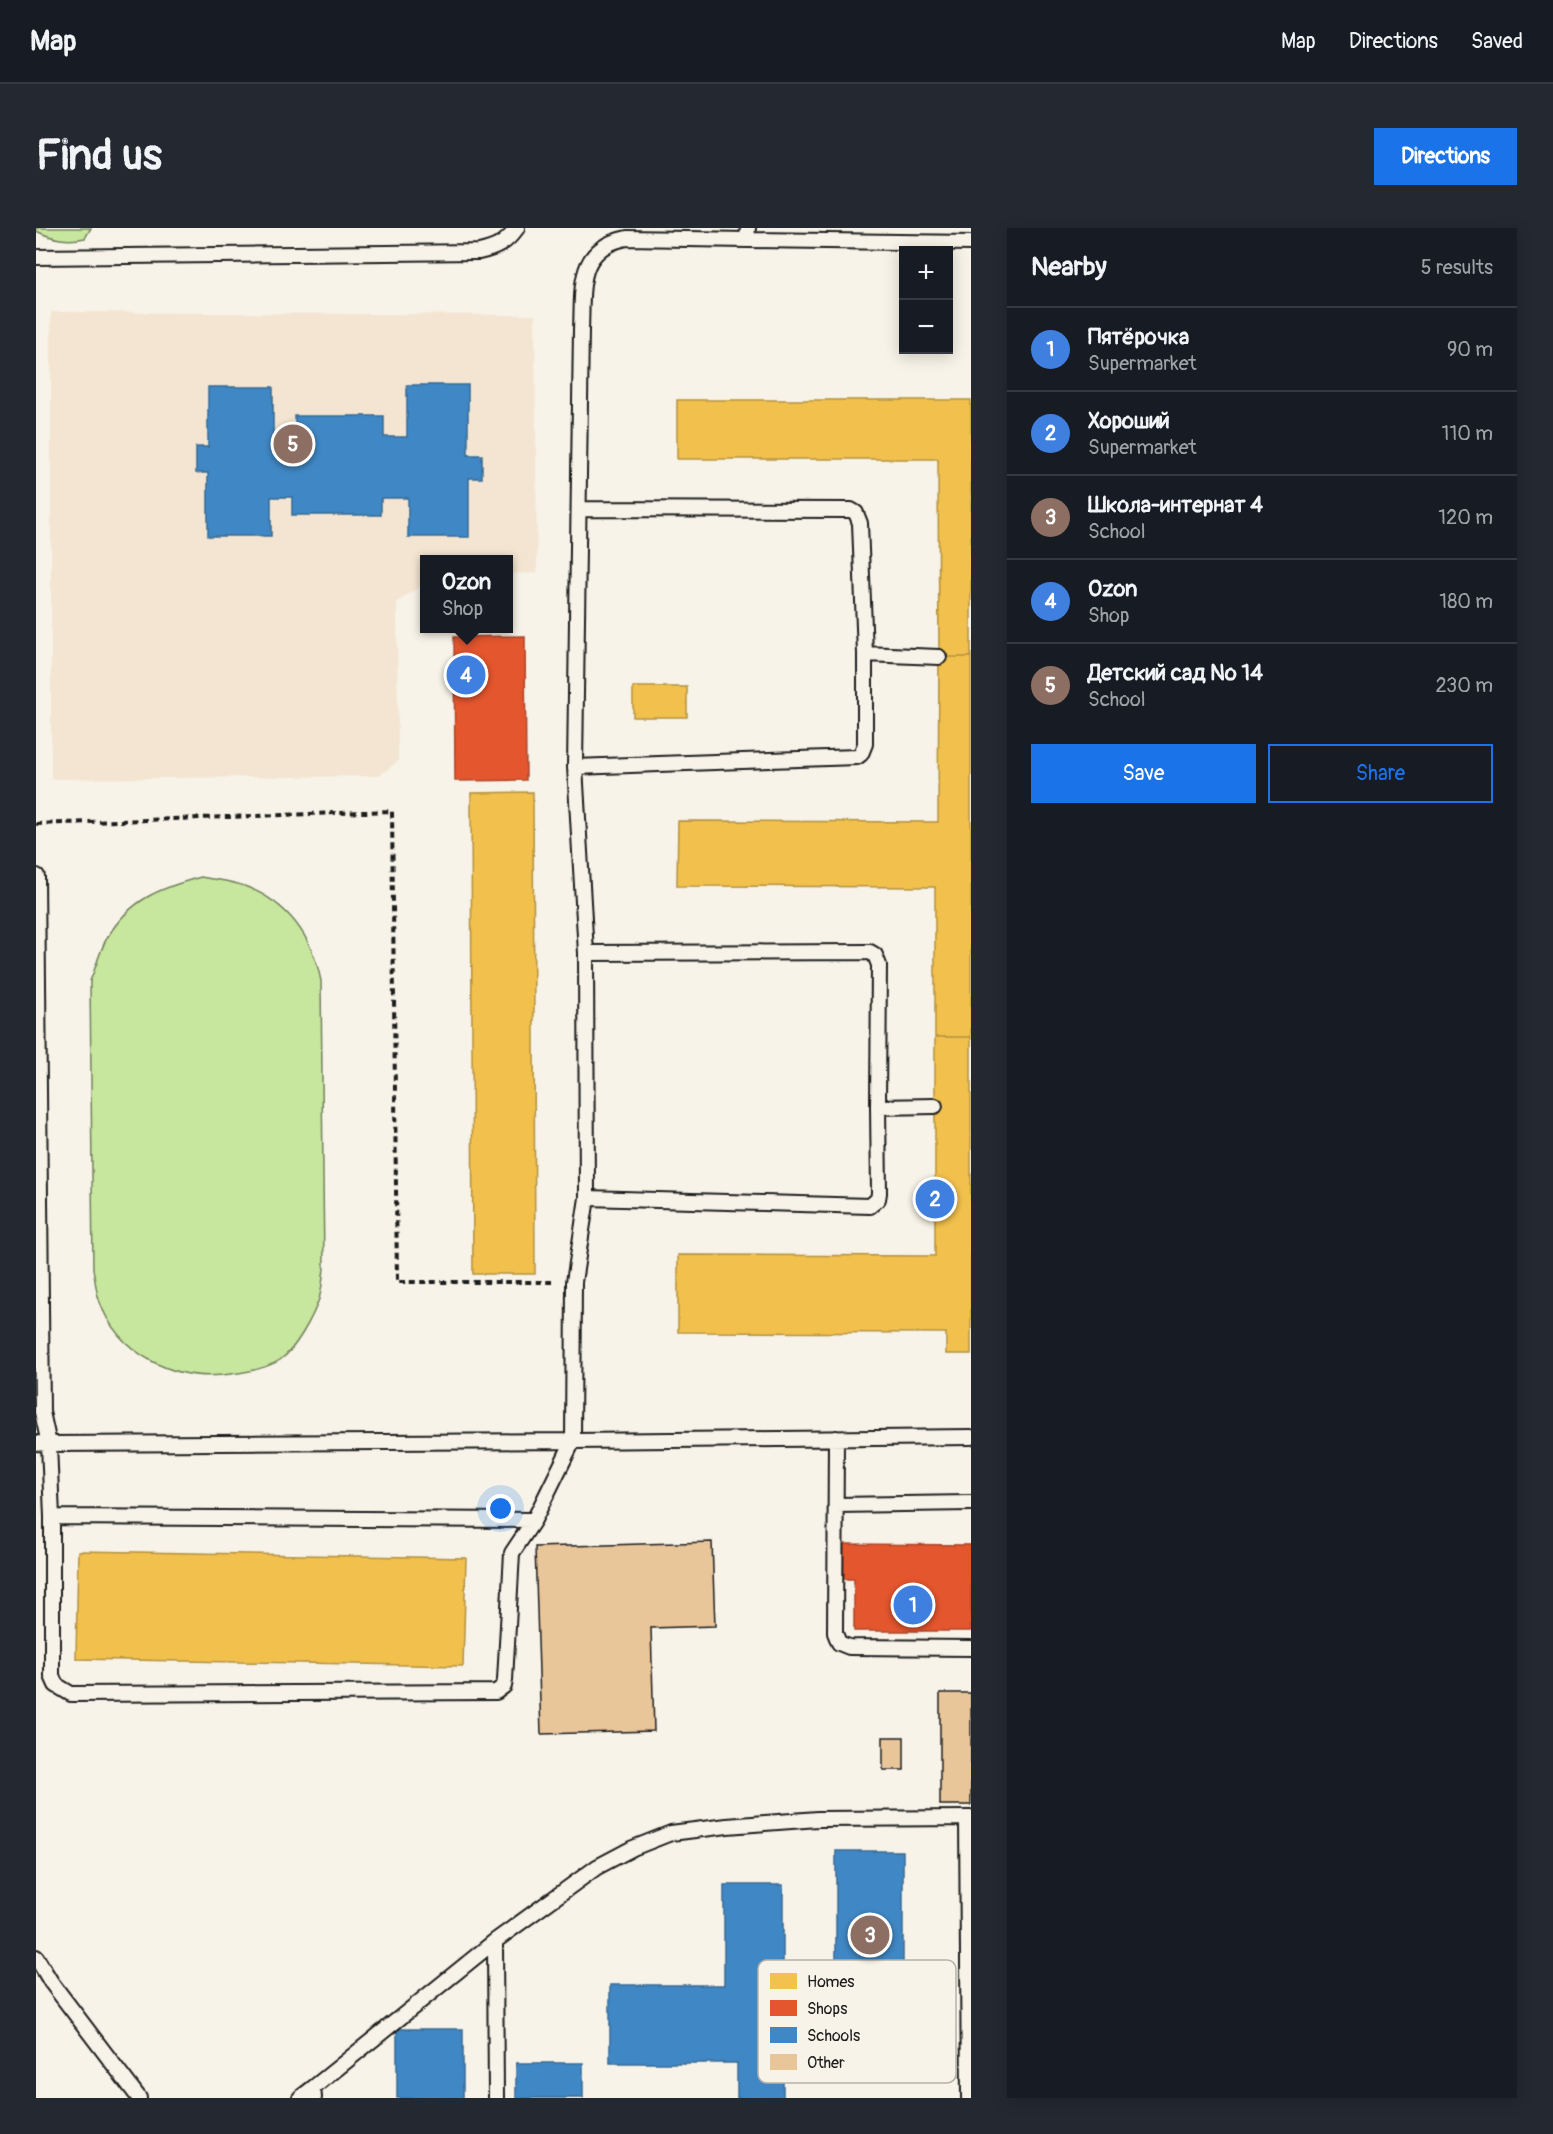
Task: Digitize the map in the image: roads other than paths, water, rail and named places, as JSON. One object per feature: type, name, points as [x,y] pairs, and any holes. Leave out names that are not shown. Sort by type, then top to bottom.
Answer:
[{"type":"lane","points":[[36,257],[479,252],[495,249],[508,240],[517,228]]},
{"type":"lane","points":[[37,876],[42,1444],[52,1517],[52,1676],[56,1685],[71,1694],[496,1692],[504,1686],[505,1680],[512,1553],[534,1520],[573,1441],[574,1282],[587,1198],[586,953],[575,767],[581,329],[584,279],[588,263],[597,250],[611,241],[627,238],[748,234],[971,243]]},
{"type":"lane","points":[[575,767],[857,757],[861,754],[865,744],[865,654],[860,523],[856,513],[851,510],[579,509]]},
{"type":"lane","points":[[865,654],[939,657]]},
{"type":"lane","points":[[586,953],[870,952],[875,955],[879,965],[879,1193],[878,1198],[870,1206],[587,1198]]},
{"type":"lane","points":[[878,1107],[935,1106]]},
{"type":"lane","points":[[42,1444],[971,1437]]},
{"type":"lane","points":[[836,1438],[835,1632],[839,1643],[849,1647],[971,1648]]},
{"type":"lane","points":[[836,1505],[971,1503]]},
{"type":"lane","points":[[52,1517],[534,1520]]},
{"type":"lane","points":[[300,2098],[313,2093],[495,1941],[597,1867],[633,1848],[671,1833],[727,1826],[818,1819],[969,1818],[969,2098]]},
{"type":"lane","points":[[495,1941],[495,2098]]},
{"type":"lane","points":[[36,1957],[51,1982],[140,2098]]},
{"type":"place","name":"Детский сад № 14","points":[[293,444]]},
{"type":"place","name":"Ozon","points":[[466,675]]},
{"type":"place","name":"Хороший","points":[[935,1199]]},
{"type":"place","name":"Пятёрочка","points":[[913,1605]]},
{"type":"place","name":"Школа-интернат 4","points":[[870,1935]]}]
